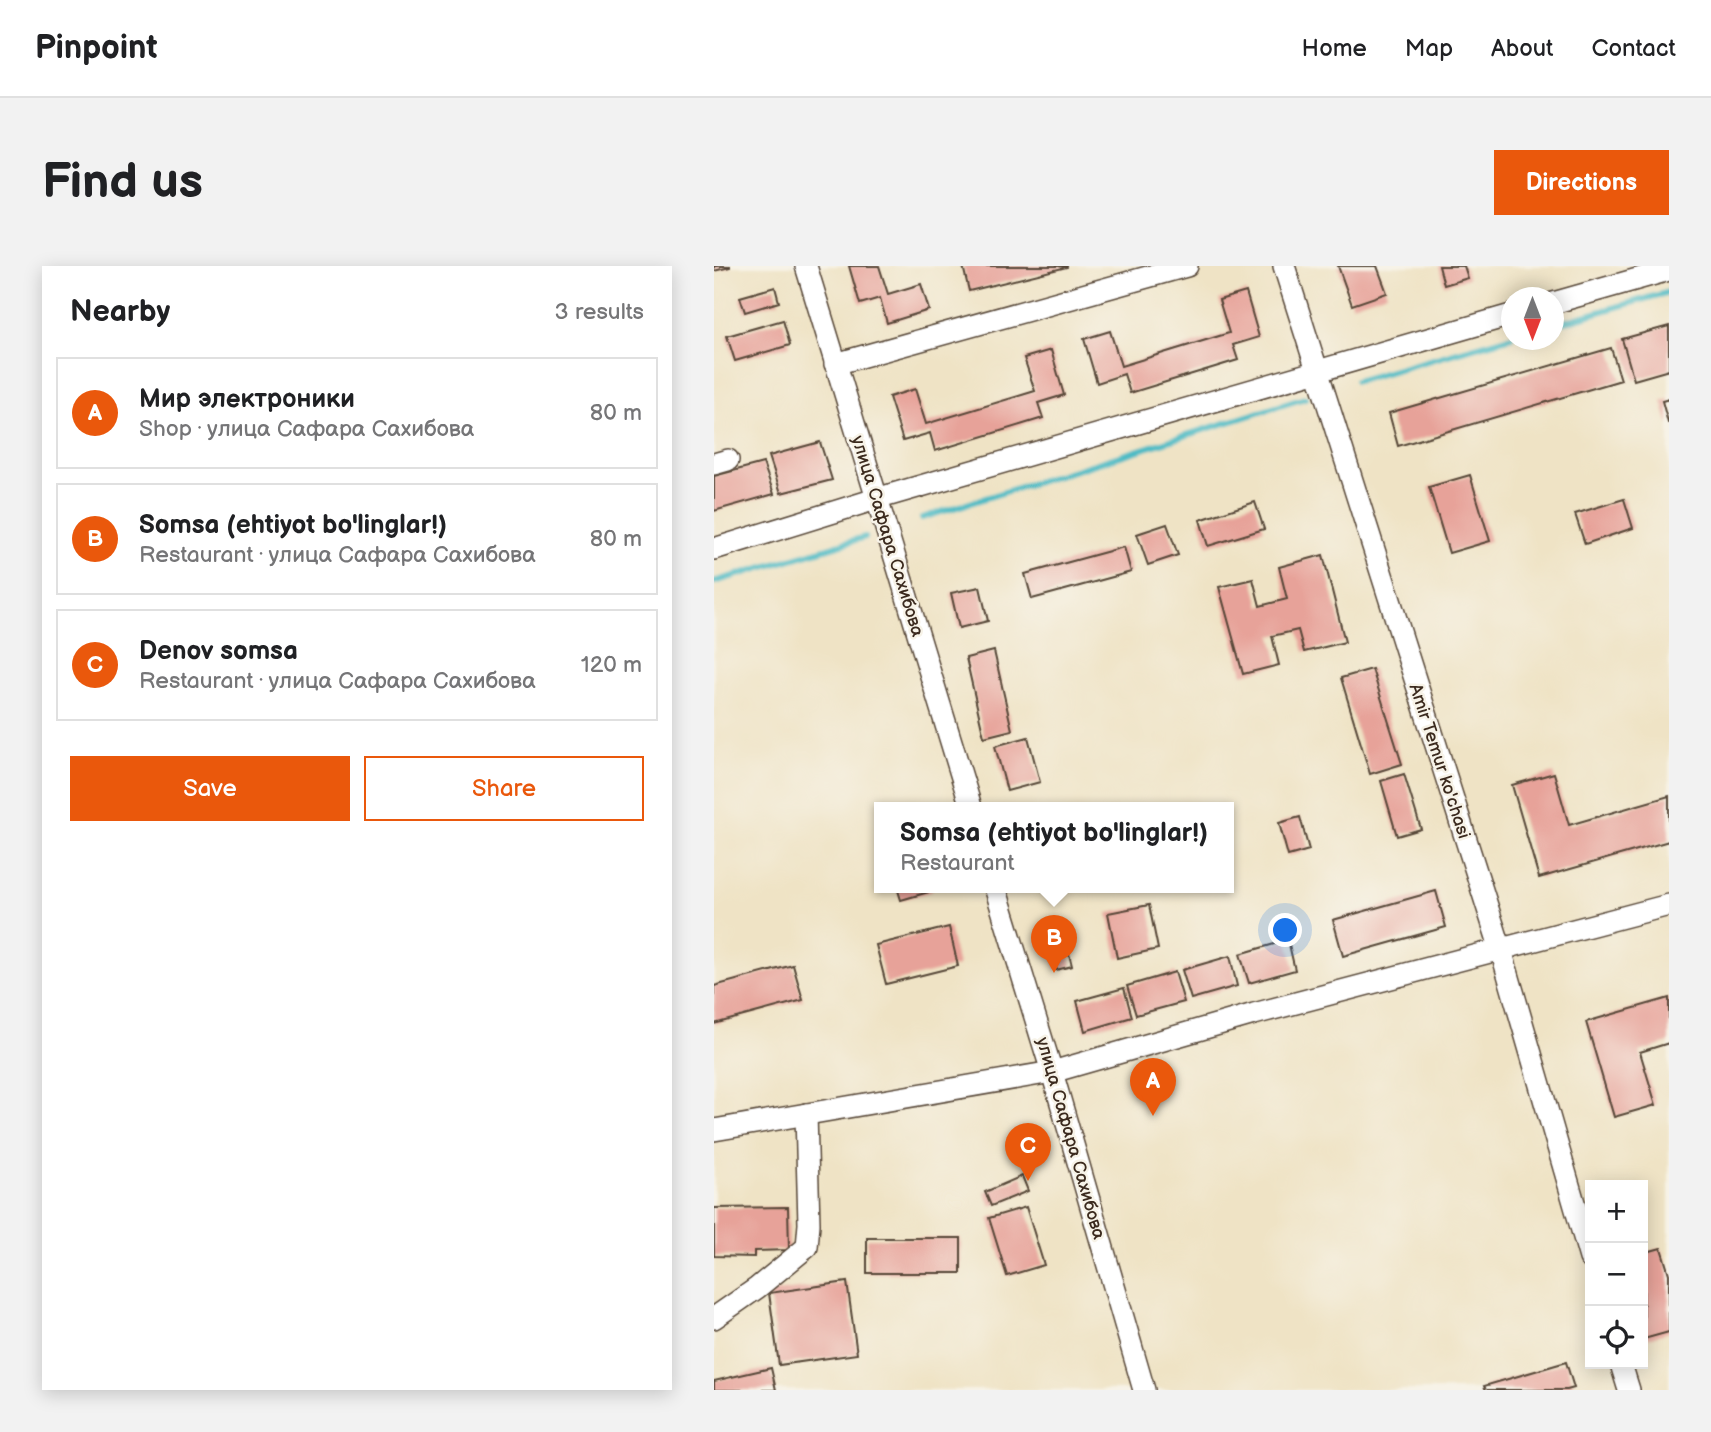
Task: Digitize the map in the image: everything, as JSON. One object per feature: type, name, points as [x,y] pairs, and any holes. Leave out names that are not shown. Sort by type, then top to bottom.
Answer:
[{"type":"street","name":"улица Сафара Сахибова","points":[[806,266],[969,802]]},
{"type":"street","points":[[835,364],[1120,274],[1187,266]]},
{"type":"street","name":"Amir Temur ko'chasi","points":[[1284,266],[1501,950],[1586,1243]]},
{"type":"street","points":[[1564,300],[1669,270]]},
{"type":"street","points":[[714,549],[876,499],[1501,319]]},
{"type":"street","name":"улица Сафара Сахибова","points":[[997,893],[1144,1390]]},
{"type":"street","points":[[714,1130],[1052,1072],[1254,1014],[1669,905]]},
{"type":"street","points":[[714,1318],[757,1288],[807,1247],[809,1224],[806,1114]]},
{"type":"street","points":[[1623,1369],[1629,1390]]},
{"type":"building","points":[[714,266],[730,266],[730,267],[714,271]]},
{"type":"building","points":[[849,266],[879,266],[888,294],[921,284],[929,310],[887,323],[880,298],[860,304]]},
{"type":"building","points":[[963,266],[1067,266],[1067,267],[969,291]]},
{"type":"building","points":[[1338,266],[1377,266],[1387,293],[1352,305]]},
{"type":"building","points":[[1439,266],[1464,266],[1468,278],[1444,285]]},
{"type":"building","points":[[775,287],[779,302],[745,312],[740,297]]},
{"type":"building","points":[[1246,292],[1259,337],[1233,345],[1238,360],[1130,393],[1124,374],[1097,383],[1084,339],[1110,331],[1121,366],[1229,333],[1219,300]]},
{"type":"building","points":[[783,320],[790,345],[735,361],[727,336]]},
{"type":"building","points":[[1669,326],[1669,370],[1634,380],[1622,339]]},
{"type":"building","points":[[1611,348],[1621,380],[1398,446],[1389,413]]},
{"type":"building","points":[[1051,350],[1064,395],[1038,403],[1043,418],[935,451],[930,433],[903,441],[889,397],[915,389],[926,424],[1035,391],[1024,358]]},
{"type":"building","points":[[1669,399],[1669,423],[1668,423],[1662,401]]},
{"type":"building","points":[[820,442],[832,480],[781,493],[769,456]]},
{"type":"building","points":[[763,463],[774,494],[714,511],[714,476]]},
{"type":"building","points":[[1470,475],[1490,541],[1449,553],[1429,487]]},
{"type":"building","points":[[1624,499],[1633,528],[1585,544],[1575,514]]},
{"type":"building","points":[[1255,502],[1264,529],[1208,546],[1200,520]]},
{"type":"building","points":[[1167,524],[1178,555],[1148,565],[1137,534]]},
{"type":"building","points":[[1124,547],[1131,572],[1032,599],[1025,574]]},
{"type":"building","points":[[1323,555],[1345,642],[1304,652],[1298,630],[1272,636],[1279,665],[1243,674],[1219,587],[1253,579],[1260,606],[1287,599],[1279,567]]},
{"type":"building","points":[[980,587],[988,621],[959,628],[951,593]]},
{"type":"building","points":[[994,651],[1012,730],[984,737],[966,658]]},
{"type":"building","points":[[1372,669],[1402,764],[1370,774],[1341,678]]},
{"type":"building","points":[[1028,737],[1040,782],[1007,791],[995,746]]},
{"type":"building","points":[[1554,773],[1569,825],[1669,796],[1669,841],[1539,878],[1512,785]]},
{"type":"building","points":[[1404,774],[1421,829],[1397,836],[1381,781]]},
{"type":"building","points":[[1300,817],[1309,850],[1288,856],[1279,823]]},
{"type":"building","points":[[1436,891],[1446,927],[1343,956],[1333,920]]},
{"type":"building","points":[[899,893],[925,893],[901,900]]},
{"type":"building","points":[[1149,905],[1158,949],[1117,958],[1108,913]]},
{"type":"building","points":[[949,927],[958,966],[886,984],[876,945]]},
{"type":"building","points":[[1064,934],[1072,966],[1056,970],[1048,938]]},
{"type":"building","points":[[1288,940],[1295,970],[1249,983],[1240,954]]},
{"type":"building","points":[[1230,956],[1237,986],[1191,999],[1182,970]]},
{"type":"building","points":[[793,965],[803,1000],[714,1024],[714,986]]},
{"type":"building","points":[[1175,972],[1184,1002],[1136,1015],[1127,986]]},
{"type":"building","points":[[1124,988],[1132,1017],[1085,1031],[1077,1001]]},
{"type":"building","points":[[1669,998],[1669,1043],[1640,1052],[1656,1105],[1614,1117],[1586,1022]]},
{"type":"building","points":[[1022,1176],[1028,1191],[991,1206],[985,1192]]},
{"type":"building","points":[[788,1207],[789,1250],[754,1251],[754,1257],[714,1256],[714,1208]]},
{"type":"building","points":[[1026,1207],[1044,1265],[1007,1276],[989,1218]]},
{"type":"building","points":[[867,1238],[961,1238],[961,1273],[867,1273]]},
{"type":"building","points":[[1661,1248],[1669,1274],[1669,1332],[1648,1338],[1648,1306],[1648,1252]]},
{"type":"building","points":[[847,1282],[857,1354],[779,1365],[769,1293]]},
{"type":"building","points":[[1566,1362],[1574,1388],[1486,1390],[1484,1386]]},
{"type":"building","points":[[771,1368],[776,1390],[714,1390],[714,1381]]},
{"type":"waterway","points":[[1564,322],[1669,292]]},
{"type":"waterway","points":[[1356,381],[1501,340]]},
{"type":"waterway","points":[[922,518],[1305,398]]},
{"type":"waterway","points":[[714,582],[865,537]]},
{"type":"place","name":"Somsa (ehtiyot bo'linglar!)","points":[[1054,973]]},
{"type":"place","name":"Мир электроники","points":[[1153,1116]]},
{"type":"place","name":"Denov somsa","points":[[1028,1181]]}]
